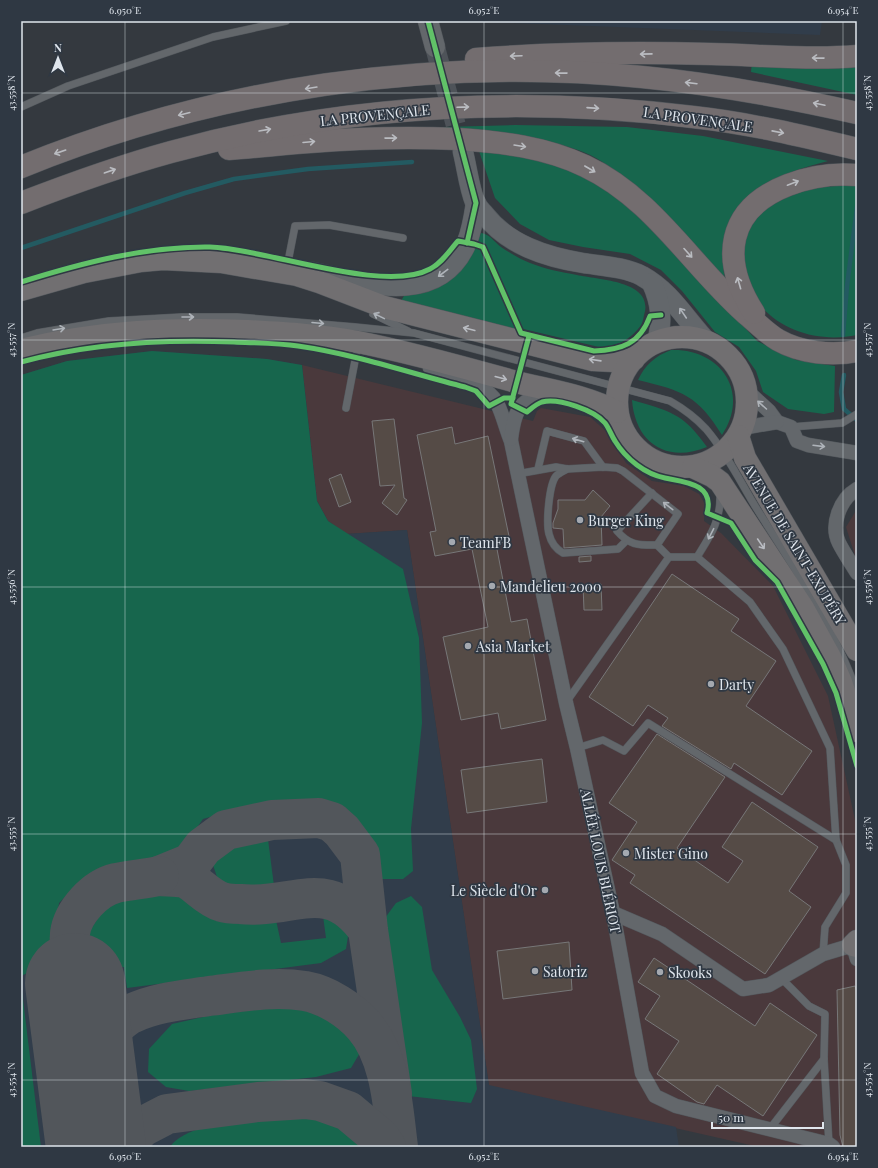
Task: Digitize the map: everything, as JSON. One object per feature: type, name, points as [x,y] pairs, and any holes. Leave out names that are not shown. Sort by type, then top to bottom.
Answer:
[{"type":"highway","points":[[21,167],[100,138],[184,114],[255,98],[350,82],[421,66],[512,56],[702,53],[814,58],[857,56]]},
{"type":"highway","points":[[350,82],[456,73],[584,73],[641,77],[746,90],[857,113]]},
{"type":"highway","name":"LA PROVENÇALE","points":[[21,202],[125,166],[172,152],[260,131],[347,117],[398,111],[510,106],[584,107],[695,117],[746,125],[857,149]]},
{"type":"highway","points":[[172,152],[251,148],[352,139],[419,138],[484,141],[524,146],[555,153],[586,166],[628,192],[668,229],[730,300],[779,340],[810,351],[830,354],[857,351]]},
{"type":"highway","points":[[764,329],[740,289],[735,270],[733,253],[735,235],[742,219],[756,202],[776,190],[796,182],[826,175],[857,175]]},
{"type":"main road","points":[[428,21],[435,47]]},
{"type":"main road","points":[[463,152],[476,203],[503,234],[520,244],[541,253],[571,261],[627,271],[641,276],[672,298],[708,343],[725,354],[738,370],[745,389],[747,409],[740,432],[723,454],[693,467],[675,467],[659,464],[645,456],[633,446],[622,429],[617,412],[619,387],[623,375],[634,358],[643,350],[667,338],[680,337],[708,343]]},
{"type":"main road","points":[[156,266],[191,255],[220,256],[280,273],[390,286],[415,286],[431,280],[445,272],[459,255],[467,242],[476,203]]},
{"type":"main road","points":[[21,290],[91,270],[117,265],[156,266],[221,262],[297,275],[384,307],[563,353],[604,361],[634,358]]},
{"type":"main road","points":[[652,283],[657,295],[661,315],[657,342]]},
{"type":"main road","points":[[21,350],[104,333],[162,329],[283,333],[358,342],[551,390],[599,403],[617,412]]},
{"type":"main road","name":"AVENUE DE SAINT-EXUPÉRY","points":[[740,432],[745,458],[857,650]]},
{"type":"main road","name":"AVENUE DE SAINT-EXUPÉRY","points":[[693,467],[712,476],[720,482],[803,608],[830,657],[841,682],[857,730]]},
{"type":"street","points":[[381,348],[481,386],[489,392],[497,402],[511,441]]},
{"type":"street","points":[[745,389],[769,411],[777,422],[791,427],[797,441],[808,445],[857,453]]},
{"type":"street","points":[[511,441],[514,419],[519,408],[528,400],[551,390]]},
{"type":"street","points":[[740,432],[777,422]]},
{"type":"street","name":"ALLÉE LOUIS BLÉRIOT","points":[[511,441],[566,703],[613,912],[642,1074],[655,1096],[676,1106],[831,1146]]},
{"type":"street","points":[[857,489],[848,494],[835,526],[839,542],[857,573]]},
{"type":"street","points":[[613,912],[662,934],[743,989],[769,985],[823,954],[856,948]]},
{"type":"lane","points":[[21,107],[68,86],[213,37],[286,21]]},
{"type":"lane","points":[[223,270],[280,273],[295,226],[329,225],[403,238]]},
{"type":"lane","points":[[21,298],[110,274],[156,266],[208,269]]},
{"type":"lane","points":[[366,310],[414,333]]},
{"type":"lane","points":[[21,338],[37,333],[109,321],[182,317],[237,317],[284,320],[414,333],[664,399],[684,408],[707,431],[723,454],[768,527],[832,638],[850,673],[857,692]]},
{"type":"lane","points":[[346,408],[358,342]]},
{"type":"lane","points":[[791,427],[842,423],[857,414]]},
{"type":"lane","points":[[538,469],[547,431],[584,441],[603,467]]},
{"type":"lane","points":[[517,474],[538,469],[556,467],[567,469],[603,467],[617,468],[623,471],[678,514],[657,545]]},
{"type":"lane","points":[[567,469],[557,475],[551,486],[547,524],[549,534],[556,549],[563,553],[618,549],[626,541]]},
{"type":"lane","points":[[697,557],[710,536],[719,517],[720,482]]},
{"type":"lane","points":[[652,493],[617,531],[626,541],[643,545],[657,545],[669,557],[697,557],[750,602],[783,649],[830,748],[836,840],[846,865],[846,893],[825,927],[823,954]]},
{"type":"lane","points":[[732,500],[768,527]]},
{"type":"lane","points":[[566,703],[669,557]]},
{"type":"lane","points":[[577,748],[603,740],[624,751],[648,723],[836,840]]},
{"type":"lane","points":[[781,978],[809,1006],[825,1014],[824,1059],[831,1146]]},
{"type":"lane","points":[[769,1130],[824,1059]]},
{"type":"shaded area","points":[[467,21],[822,21],[820,35]]},
{"type":"shaded area","points":[[152,351],[267,359],[302,365],[317,501],[328,521],[346,534],[407,530],[489,1085],[676,1127],[679,1147],[21,1147],[21,375],[67,361]]},
{"type":"shaded area","points":[[302,365],[533,421],[537,411],[541,408],[590,417],[607,432],[626,463],[652,481],[684,486],[699,494],[705,504],[704,521],[721,533],[773,586],[828,696],[857,829],[857,1147],[759,1147],[489,1086],[407,530],[346,534],[328,521],[317,501]]},
{"type":"shaded area","points":[[857,509],[857,562],[846,527]]},
{"type":"green space","points":[[752,62],[857,63],[857,95],[751,72]]},
{"type":"green space","points":[[515,125],[627,127],[703,136],[828,161],[783,176],[763,186],[747,198],[734,213],[726,231],[723,253],[725,279],[625,179],[603,162],[591,155],[561,145],[528,138],[494,134],[442,132],[443,127]]},
{"type":"green space","points":[[479,151],[519,154],[594,178],[659,234],[757,341],[796,360],[835,366],[834,412],[824,414],[788,409],[763,392],[756,371],[739,347],[715,332],[682,291],[661,270],[630,254],[549,240],[520,224],[495,198]]},
{"type":"green space","points":[[846,185],[857,186],[857,335],[825,337],[809,335],[780,323],[757,301],[747,281],[744,258],[746,236],[751,225],[761,213],[784,198],[816,187]]},
{"type":"green space","points":[[481,233],[489,237],[511,254],[536,265],[547,269],[611,281],[634,289],[641,295],[645,304],[644,317],[641,324],[630,337],[620,343],[599,347],[515,327],[513,335],[401,301],[405,294],[460,268],[470,257]]},
{"type":"green space","points":[[671,350],[688,351],[704,356],[716,365],[726,376],[732,389],[733,403],[730,419],[722,435],[705,411],[688,397],[667,388],[638,380],[651,362],[660,355]]},
{"type":"green space","points":[[152,351],[267,359],[302,365],[317,501],[328,521],[403,569],[419,638],[422,723],[411,829],[413,871],[403,879],[382,879],[370,836],[346,808],[311,800],[256,804],[203,819],[184,846],[165,856],[87,875],[59,903],[51,962],[21,976],[21,375],[67,361]]},
{"type":"green space","points":[[632,400],[656,407],[683,420],[707,447],[692,452],[678,453],[666,451],[655,446],[646,438],[639,427],[634,415]]},
{"type":"green space","points":[[268,839],[274,886],[245,889],[232,887],[218,880],[213,865],[226,852],[243,843]]},
{"type":"green space","points":[[174,892],[210,915],[235,923],[276,920],[281,943],[326,938],[323,916],[335,919],[349,930],[346,949],[321,963],[127,988],[124,967],[93,971],[89,932],[102,912],[123,898]]},
{"type":"green space","points":[[411,896],[422,907],[432,970],[460,1017],[471,1040],[477,1089],[471,1103],[408,1096],[385,918],[396,903]]},
{"type":"green space","points":[[21,983],[41,1147],[21,1147]]},
{"type":"green space","points":[[288,1005],[327,1015],[348,1033],[361,1051],[351,1068],[316,1077],[189,1091],[166,1087],[148,1072],[149,1049],[172,1024],[238,1009]]},
{"type":"green space","points":[[309,1117],[344,1129],[364,1147],[170,1147],[180,1137],[195,1130],[214,1125],[256,1119]]},
{"type":"building","points":[[394,419],[404,498],[407,500],[397,515],[382,503],[395,485],[380,486],[372,421]]},
{"type":"building","points":[[452,427],[455,444],[488,436],[510,541],[496,544],[511,622],[527,619],[546,720],[501,729],[498,713],[461,720],[443,637],[488,627],[472,549],[435,556],[430,532],[436,531],[417,435]]},
{"type":"building","points":[[341,474],[351,502],[339,507],[329,479]]},
{"type":"building","points":[[593,490],[610,506],[601,517],[602,545],[564,548],[563,529],[553,528],[553,523],[558,509],[558,500],[585,500]]},
{"type":"building","points":[[591,556],[591,561],[579,562],[579,557]]},
{"type":"building","points":[[672,574],[739,619],[731,631],[776,661],[746,706],[812,751],[782,795],[734,763],[731,769],[662,726],[668,718],[648,705],[633,726],[589,697]]},
{"type":"building","points":[[601,584],[602,610],[584,610],[583,585]]},
{"type":"building","points":[[657,734],[725,777],[677,848],[728,883],[743,861],[722,847],[752,802],[818,847],[789,891],[811,907],[765,974],[630,883],[635,875],[612,860],[637,822],[609,803]]},
{"type":"building","points":[[542,759],[547,802],[467,813],[461,770]]},
{"type":"building","name":"Satoriz","points":[[569,942],[572,990],[503,999],[497,951]]},
{"type":"building","points":[[654,958],[755,1026],[770,1003],[817,1035],[763,1116],[717,1085],[704,1104],[697,1102],[657,1074],[679,1041],[645,1019],[660,996],[638,982]]},
{"type":"building","points":[[855,986],[857,992],[857,1147],[843,1147],[840,1135],[837,990]]},
{"type":"waterway","points":[[21,248],[185,193],[234,179],[308,169],[412,162]]},
{"type":"waterway","points":[[843,335],[847,286],[857,207]]},
{"type":"waterway","points":[[844,375],[841,392],[844,409],[857,420]]},
{"type":"taxiway","points":[[368,930],[353,913],[339,903],[324,899],[309,898],[259,905],[229,904],[213,898],[189,880],[179,877],[159,876],[191,863],[203,847],[226,830],[272,820],[319,818],[332,822],[342,831],[360,855],[368,930],[392,1094]]},
{"type":"taxiway","points":[[75,983],[70,933],[72,925],[80,909],[93,895],[108,886],[121,882],[159,876]]},
{"type":"taxiway","points":[[90,1101],[93,1074],[100,1048],[109,1032],[130,1014],[151,1006],[180,1000],[245,991],[269,989],[305,991],[322,996],[338,1004],[352,1014],[373,1038],[380,1052],[389,1084],[398,1147]]},
{"type":"taxiway","points":[[121,1147],[142,1127],[167,1114],[258,1102],[305,1099],[320,1101],[348,1111],[379,1137],[386,1147]]},
{"type":"runway","points":[[75,983],[96,1147]]},
{"type":"tunnel","points":[[435,47],[463,152]]},
{"type":"cycle path","points":[[428,21],[476,203],[467,243]]},
{"type":"cycle path","points":[[21,282],[67,268],[114,257],[162,249],[186,247],[210,247],[234,250],[355,274],[384,276],[410,275],[430,269],[442,260],[458,241],[483,247],[521,333],[594,351],[613,349],[628,344],[635,339],[646,326],[650,316],[661,315]]},
{"type":"cycle path","points":[[529,336],[511,404],[527,412],[534,406],[542,402],[549,401],[567,403],[585,410],[600,418],[605,423],[619,448],[637,465],[650,473],[689,483],[702,490],[707,496],[707,513],[731,523],[755,560],[777,582],[823,664],[836,693],[857,766]]},
{"type":"cycle path","points":[[21,362],[73,350],[154,342],[207,341],[282,344],[319,349],[382,364],[465,387],[476,391],[489,406],[504,398],[513,398]]},
{"type":"place","name":"Burger King","points":[[580,520]]},
{"type":"place","name":"TeamFB","points":[[452,542]]},
{"type":"place","name":"Mandelieu 2000","points":[[492,586]]},
{"type":"place","name":"Asia Market","points":[[468,646]]},
{"type":"place","name":"Darty","points":[[711,684]]},
{"type":"place","name":"Mister Gino","points":[[626,853]]},
{"type":"place","name":"Le Siècle d'Or","points":[[545,890]]},
{"type":"place","name":"Satoriz","points":[[535,971]]},
{"type":"place","name":"Skooks","points":[[660,972]]}]
